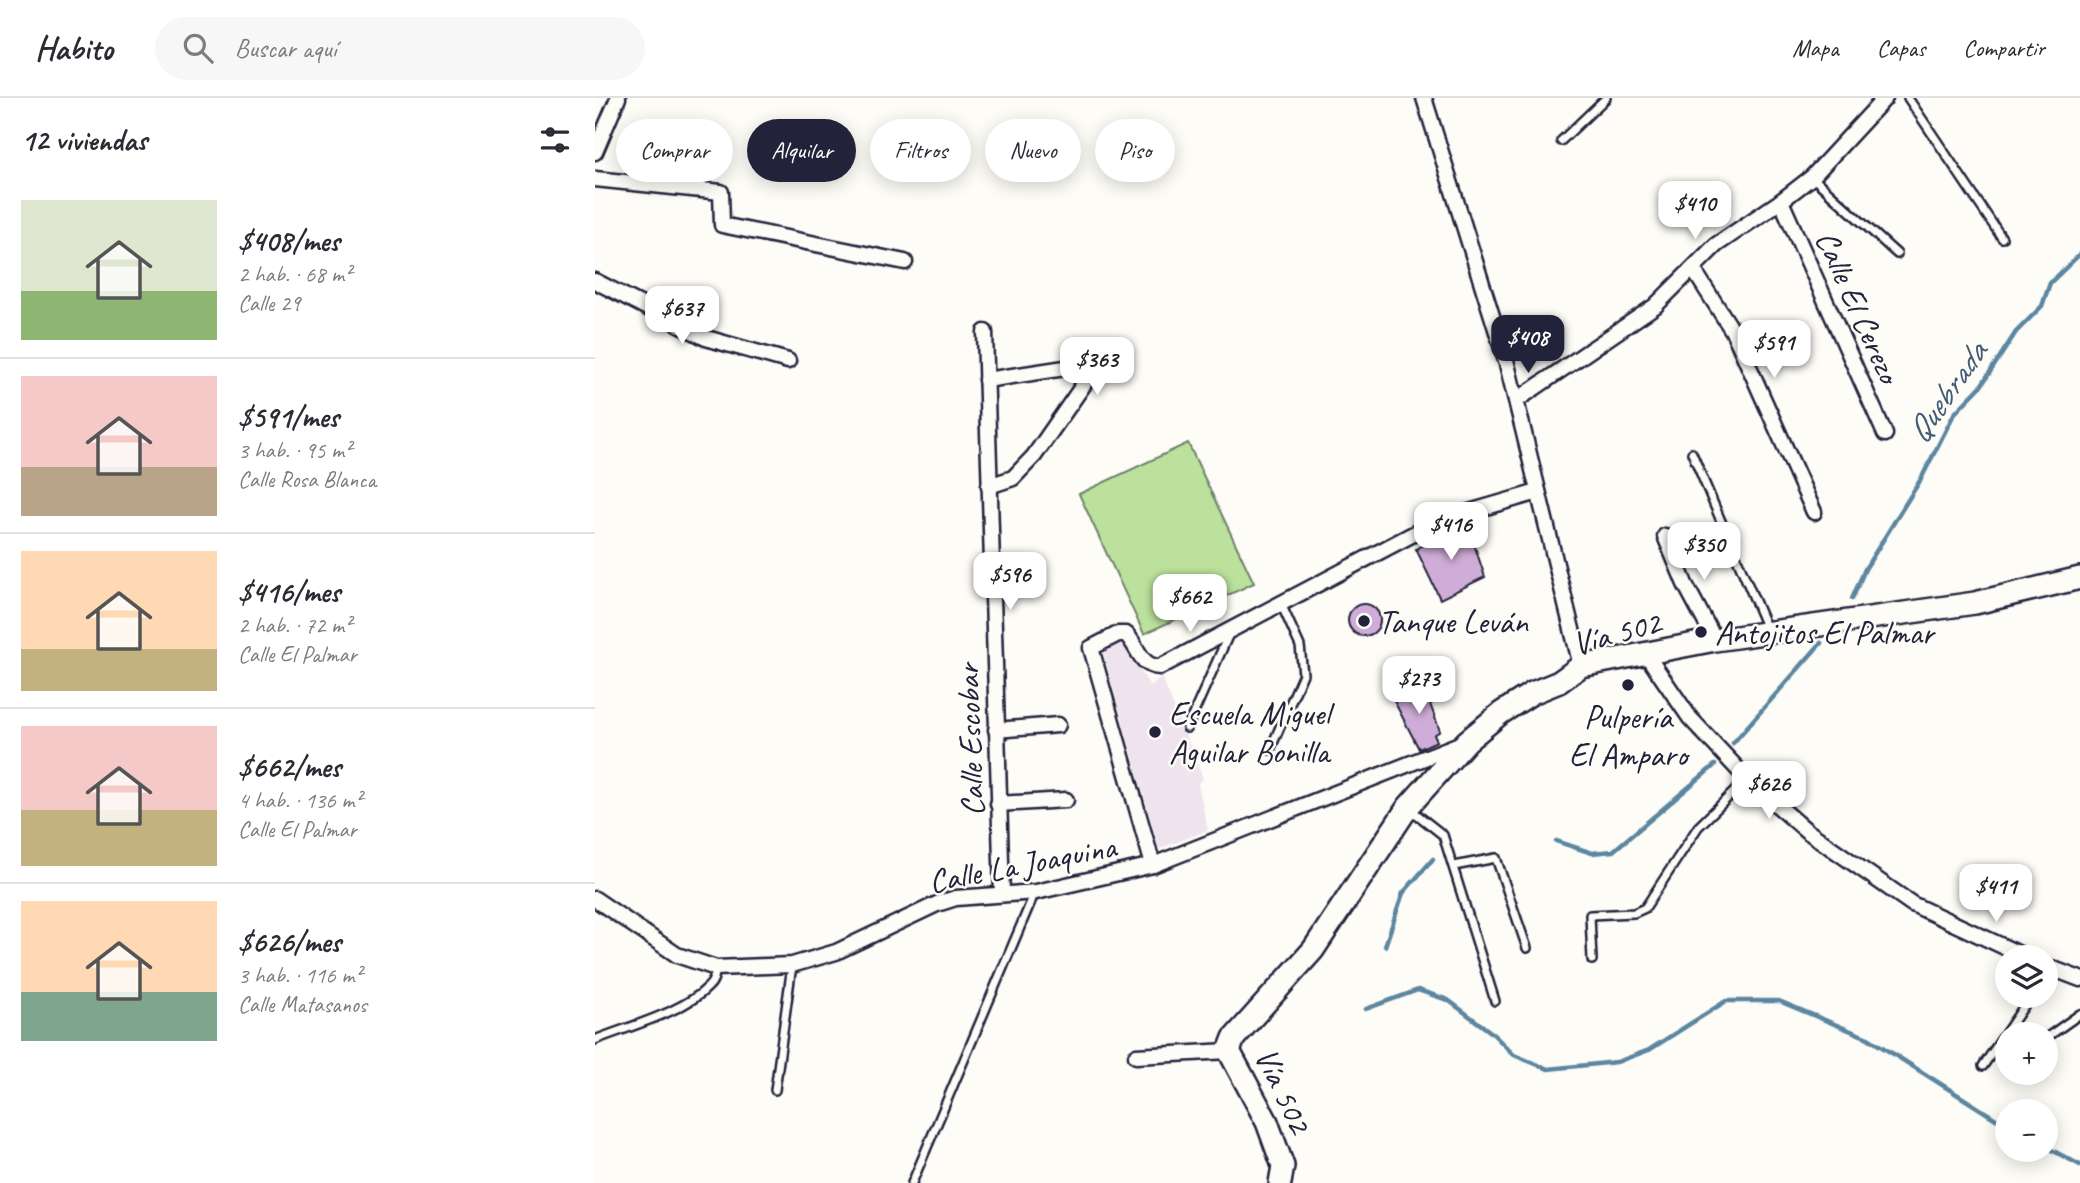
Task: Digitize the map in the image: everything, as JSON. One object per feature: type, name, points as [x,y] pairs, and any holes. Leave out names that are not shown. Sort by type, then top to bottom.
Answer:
[{"type":"street","points":[[595,152],[618,98]]},
{"type":"street","points":[[1424,98],[1517,400],[1581,666]]},
{"type":"street","points":[[1517,400],[1655,306],[1716,245],[1812,177],[1885,98]]},
{"type":"street","points":[[595,179],[721,192],[722,225],[905,262]]},
{"type":"street","name":"Calle El Cerezo","points":[[1781,201],[1885,434]]},
{"type":"street","points":[[1693,269],[1734,333],[1814,512]]},
{"type":"street","points":[[595,281],[706,338],[788,361]]},
{"type":"street","name":"Calle Escobar","points":[[985,332],[1002,894]]},
{"type":"street","points":[[986,380],[1065,368],[1081,376],[1084,384],[1034,456],[1013,478],[989,486]]},
{"type":"street","points":[[1153,865],[1091,648],[1118,634],[1126,634],[1142,661],[1151,667],[1160,667],[1229,634],[1438,521],[1538,492]]},
{"type":"street","points":[[1665,536],[1685,584],[1715,640]]},
{"type":"street","name":"Vía 502","points":[[1279,1183],[1283,1167],[1267,1122],[1229,1051],[1234,1038],[1314,950],[1408,807],[1467,741],[1501,713],[1532,693],[1559,682],[1581,666],[1715,640],[1975,603],[2080,578]]},
{"type":"street","points":[[1646,654],[1690,718],[1747,779],[1807,831],[1912,904],[2000,945]]},
{"type":"street","points":[[996,730],[1058,725]]},
{"type":"street","name":"Calle La Joaquina","points":[[595,899],[677,955],[716,968],[792,965],[836,952],[937,904],[1035,892],[1153,865],[1467,741]]},
{"type":"street","points":[[998,804],[1066,800]]},
{"type":"street","points":[[2058,971],[2079,975]]},
{"type":"street","points":[[1136,1056],[1229,1051]]},
{"type":"lane","points":[[1561,141],[1606,98]]},
{"type":"lane","points":[[1908,98],[2003,238]]},
{"type":"lane","points":[[1812,177],[1897,254]]},
{"type":"lane","points":[[1692,453],[1768,633]]},
{"type":"lane","points":[[1270,750],[1303,674],[1300,646],[1282,606]]},
{"type":"lane","points":[[1187,728],[1229,634]]},
{"type":"lane","points":[[1593,960],[1590,915],[1634,913],[1645,908],[1698,827],[1747,779]]},
{"type":"lane","points":[[1408,807],[1443,835],[1495,1002]]},
{"type":"lane","points":[[1454,866],[1496,858],[1527,948]]},
{"type":"lane","points":[[912,1183],[1035,892]]},
{"type":"lane","points":[[775,1090],[792,965]]},
{"type":"lane","points":[[595,1040],[659,1015],[703,991],[714,981],[716,968]]},
{"type":"lane","points":[[1983,1066],[2023,1008]]},
{"type":"lane","points":[[2058,1030],[2080,1014]]},
{"type":"shaded area","name":"Escuela Miguel Aguilar Bonilla","points":[[1123,643],[1150,686],[1162,678],[1203,778],[1198,784],[1208,830],[1159,849],[1103,652]]},
{"type":"green space","points":[[1188,443],[1254,583],[1144,634],[1079,494]]},
{"type":"building","points":[[1469,529],[1485,577],[1440,599],[1416,549],[1444,533]]},
{"type":"building","name":"Tanque Leván","points":[[1364,604],[1375,609],[1380,620],[1375,631],[1364,636],[1353,631],[1348,620],[1353,609]]},
{"type":"building","points":[[1425,685],[1434,702],[1430,704],[1440,731],[1434,735],[1437,741],[1419,749],[1394,701]]},
{"type":"waterway","name":"Quebrada","points":[[1852,599],[1865,569],[1921,479],[1954,414],[1981,386],[2016,332],[2042,306],[2050,283],[2080,254]]},
{"type":"waterway","points":[[1733,743],[1821,643]]},
{"type":"waterway","points":[[1556,841],[1592,853],[1613,851],[1715,765]]},
{"type":"waterway","points":[[1385,946],[1403,893],[1433,859]]},
{"type":"waterway","points":[[1366,1009],[1418,990],[1448,1000],[1492,1033],[1514,1055],[1548,1069],[1617,1062],[1649,1050],[1726,1001],[1779,1001],[1868,1038],[1995,1118]]},
{"type":"waterway","points":[[2058,1153],[2080,1165]]},
{"type":"place","name":"Tanque Leván","points":[[1364,621]]},
{"type":"place","name":"Antojitos El Palmar","points":[[1701,632]]},
{"type":"place","name":"Pulpería El Amparo","points":[[1628,685]]},
{"type":"place","name":"Escuela Miguel Aguilar Bonilla","points":[[1155,732]]}]
